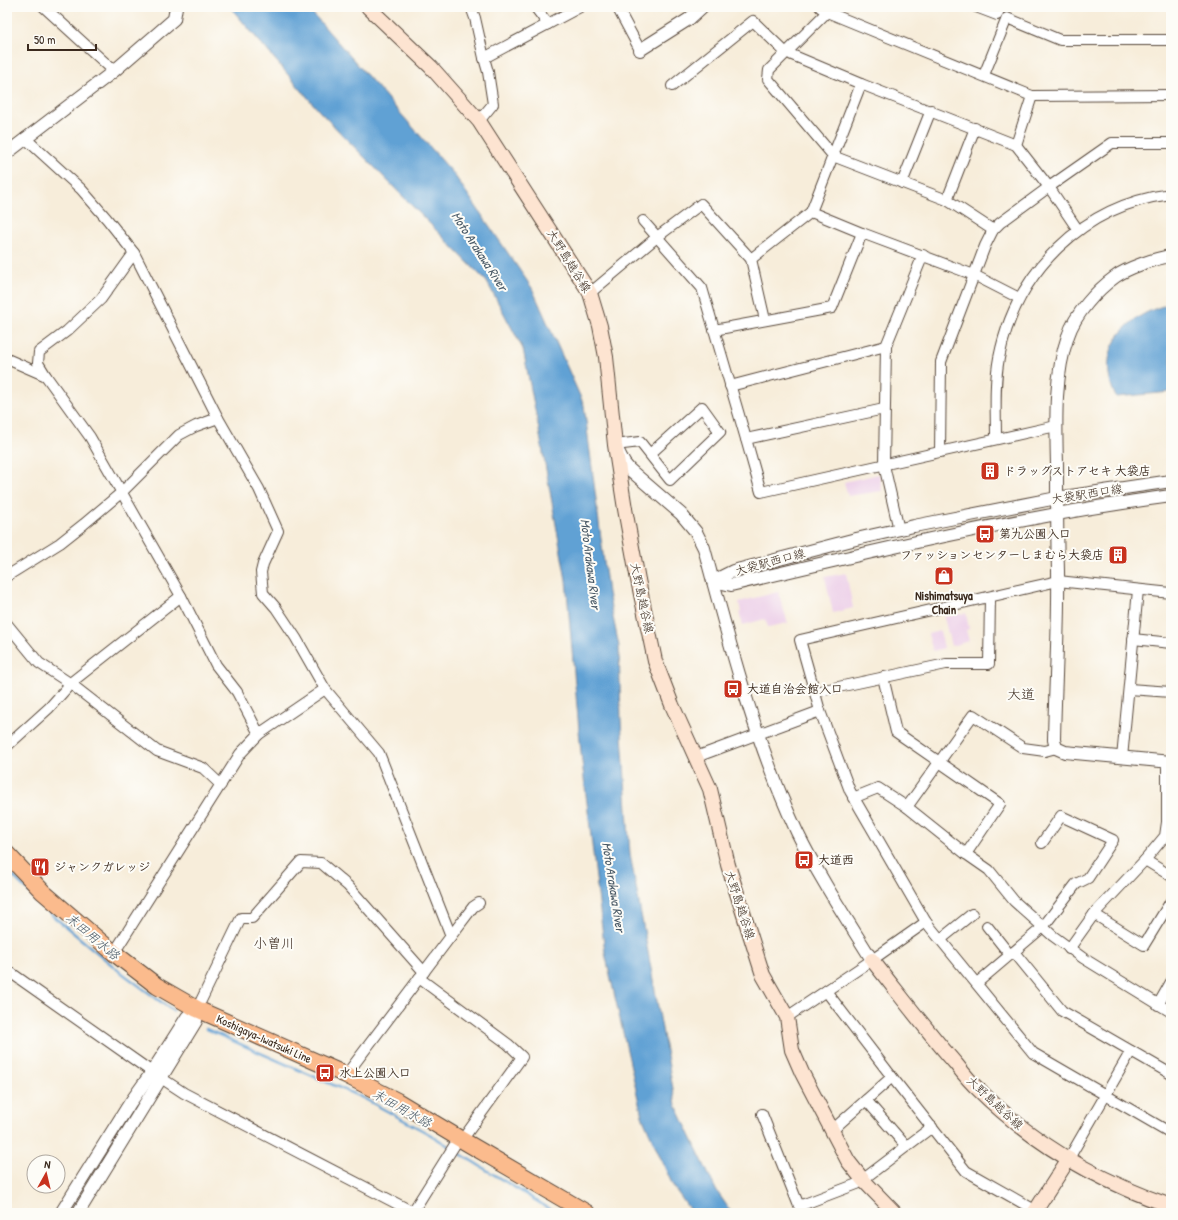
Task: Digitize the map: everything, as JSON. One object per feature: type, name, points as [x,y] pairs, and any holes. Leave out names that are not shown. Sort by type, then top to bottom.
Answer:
[{"type":"main road","name":"大野島越谷線","points":[[368,7],[430,67],[479,121],[590,293],[600,326],[606,357],[615,445],[638,580],[655,661],[672,704],[710,789],[728,864],[763,975],[787,1017],[792,1050],[802,1073],[848,1161],[863,1180],[895,1213]]},
{"type":"main road","name":"Koshigaya-Iwatsuki Line","points":[[7,854],[43,892],[114,953],[157,986],[197,1010],[346,1075],[397,1101],[456,1144],[588,1213]]},
{"type":"main road","name":"大野島越谷線","points":[[872,960],[941,1048],[977,1089],[1029,1134],[1068,1160],[1117,1185],[1171,1206]]},
{"type":"main road","points":[[1037,1212],[1068,1160]]},
{"type":"street","points":[[44,7],[114,71]]},
{"type":"street","points":[[7,153],[114,71],[174,19],[176,7]]},
{"type":"street","points":[[471,7],[488,72],[493,104],[479,121]]},
{"type":"street","points":[[535,7],[548,24]]},
{"type":"street","points":[[484,58],[580,7]]},
{"type":"street","points":[[617,7],[640,50],[689,19],[702,7]]},
{"type":"street","points":[[976,7],[996,15],[1000,7]]},
{"type":"street","points":[[993,230],[947,200],[838,158],[768,79],[769,70],[788,53],[825,9],[1032,96],[1171,95]]},
{"type":"street","points":[[984,75],[1007,18],[1060,40],[1171,40]]},
{"type":"street","points":[[672,86],[753,21],[788,53],[861,84],[931,110],[1016,145],[1078,230]]},
{"type":"street","points":[[751,259],[811,212],[861,84]]},
{"type":"street","points":[[1016,145],[1032,96]]},
{"type":"street","points":[[902,183],[931,110]]},
{"type":"street","points":[[947,200],[975,128]]},
{"type":"street","points":[[25,138],[80,189],[107,219],[134,253],[218,418],[259,489],[278,531],[263,564],[261,572],[263,593],[276,608],[296,638],[325,689],[379,753],[451,936]]},
{"type":"street","points":[[940,452],[941,362],[993,230],[1000,223],[1048,187],[1112,144],[1171,144]]},
{"type":"street","points":[[996,439],[996,390],[998,365],[1004,338],[1019,298],[1036,273],[1051,254],[1078,230],[1102,216],[1136,201],[1171,194]]},
{"type":"street","points":[[590,293],[701,204],[751,259],[765,320]]},
{"type":"street","points":[[811,212],[974,276],[1019,298]]},
{"type":"street","points":[[643,221],[702,288],[761,492],[1056,426]]},
{"type":"street","points":[[714,330],[832,308],[862,233]]},
{"type":"street","points":[[134,253],[101,299],[67,330],[39,352],[38,363],[90,437],[181,596],[216,665],[237,692],[259,734]]},
{"type":"street","points":[[899,530],[884,465],[886,346],[923,255]]},
{"type":"street","points":[[1056,748],[1054,740],[1058,582],[1056,426],[1058,384],[1062,358],[1068,334],[1082,311],[1098,292],[1116,277],[1141,264],[1171,256]]},
{"type":"street","points":[[730,386],[886,346]]},
{"type":"street","points":[[7,359],[46,376]]},
{"type":"street","points":[[650,454],[702,407],[720,432],[670,480],[640,442],[615,445],[624,463],[629,469],[681,514],[696,532],[704,548],[737,670],[777,786],[798,833],[821,877],[872,960]]},
{"type":"street","points":[[746,439],[884,409]]},
{"type":"street","points":[[7,576],[60,543],[122,492],[179,435],[196,426],[218,418]]},
{"type":"street","name":"大袋駅西口線","points":[[713,581],[733,571],[899,530],[1057,498],[1171,481]]},
{"type":"street","name":"大袋駅西口線","points":[[713,581],[731,585],[902,545],[1057,513],[1171,496]]},
{"type":"street","points":[[1171,593],[1058,582],[800,640],[820,711],[853,798],[926,922],[1033,1053],[1171,1132]]},
{"type":"street","points":[[1122,758],[1138,590]]},
{"type":"street","points":[[7,746],[49,708],[71,684],[181,596]]},
{"type":"street","points":[[815,692],[946,664],[989,664],[990,597]]},
{"type":"street","points":[[7,624],[39,664],[71,684],[157,751],[203,768],[221,785]]},
{"type":"street","points":[[1134,639],[1171,643]]},
{"type":"street","points":[[883,677],[896,732],[1000,804],[966,854]]},
{"type":"street","points":[[114,953],[240,754],[259,734],[325,689]]},
{"type":"street","points":[[1129,689],[1171,692]]},
{"type":"street","points":[[696,757],[820,711]]},
{"type":"street","points":[[907,807],[973,715],[1023,748],[1045,751],[1056,748],[1065,752],[1169,762],[1169,823],[1165,836],[1145,860],[1094,914],[1069,949]]},
{"type":"street","points":[[853,798],[878,788],[907,807],[966,854],[989,870],[1014,901],[1069,949],[1171,1012]]},
{"type":"street","points":[[977,983],[1043,927],[1076,884],[1088,878],[1113,840],[1061,816],[1042,843]]},
{"type":"street","points":[[1145,860],[1171,876]]},
{"type":"street","points":[[7,970],[157,1075],[184,1093],[412,1212],[456,1144],[522,1057],[508,1044],[421,975],[348,886],[321,863],[301,862],[252,918],[241,918],[197,1010],[187,1017],[157,1075],[78,1213]]},
{"type":"street","points":[[1094,914],[1144,945],[1171,901]]},
{"type":"street","points":[[346,1075],[473,907],[479,903]]},
{"type":"street","points":[[941,939],[972,914]]},
{"type":"street","points":[[787,1017],[926,922]]},
{"type":"street","points":[[987,926],[1062,1011],[1171,1074]]},
{"type":"street","points":[[1158,1005],[1171,982]]},
{"type":"street","points":[[826,991],[966,1170],[1037,1212]]},
{"type":"street","points":[[1068,1160],[1131,1052]]},
{"type":"street","points":[[62,1213],[130,1103],[157,1075]]},
{"type":"street","points":[[832,1132],[892,1077]]},
{"type":"street","points":[[866,1100],[906,1146]]},
{"type":"street","points":[[762,1114],[799,1206],[857,1184],[932,1127]]},
{"type":"shaded area","points":[[879,474],[882,491],[848,496],[844,482]]},
{"type":"shaded area","points":[[846,573],[853,608],[833,613],[825,577]]},
{"type":"shaded area","points":[[778,592],[788,623],[768,627],[765,619],[743,625],[739,612],[741,612],[739,602]]},
{"type":"shaded area","points":[[966,613],[969,629],[966,630],[969,641],[951,646],[944,617]]},
{"type":"shaded area","points":[[940,631],[944,648],[933,651],[928,634]]},
{"type":"water","name":"Moto Arakawa River","points":[[230,7],[307,7],[453,173],[532,288],[584,405],[608,593],[619,646],[621,720],[630,854],[676,1105],[716,1190],[732,1213],[692,1213],[673,1186],[642,1116],[605,953],[581,753],[566,580],[523,349],[487,282],[320,112]]},
{"type":"water","points":[[1171,304],[1171,392],[1116,397],[1110,380],[1109,364],[1111,350],[1118,337],[1128,325],[1140,316]]},
{"type":"waterway","name":"末田用水路","points":[[7,870],[53,916],[118,970],[173,1011]]},
{"type":"waterway","name":"末田用水路","points":[[206,1029],[363,1098],[450,1147]]},
{"type":"waterway","name":"末田用水路","points":[[454,1150],[556,1213]]},
{"type":"place","name":"ドラッグストアセキ 大袋店","points":[[990,471]]},
{"type":"place","name":"第九公園入口","points":[[985,534]]},
{"type":"place","name":"ファッションセンターしまむら大袋店","points":[[1118,555]]},
{"type":"place","name":"Nishimatsuya Chain","points":[[944,576]]},
{"type":"place","name":"大道自治会館入口","points":[[733,689]]},
{"type":"place","name":"大道西","points":[[804,860]]},
{"type":"place","name":"ジャンクガレッジ","points":[[40,867]]},
{"type":"place","name":"水上公園入口","points":[[325,1073]]},
{"type":"district","name":"大道","points":[[1021,694]]},
{"type":"district","name":"小曽川","points":[[274,943]]}]
